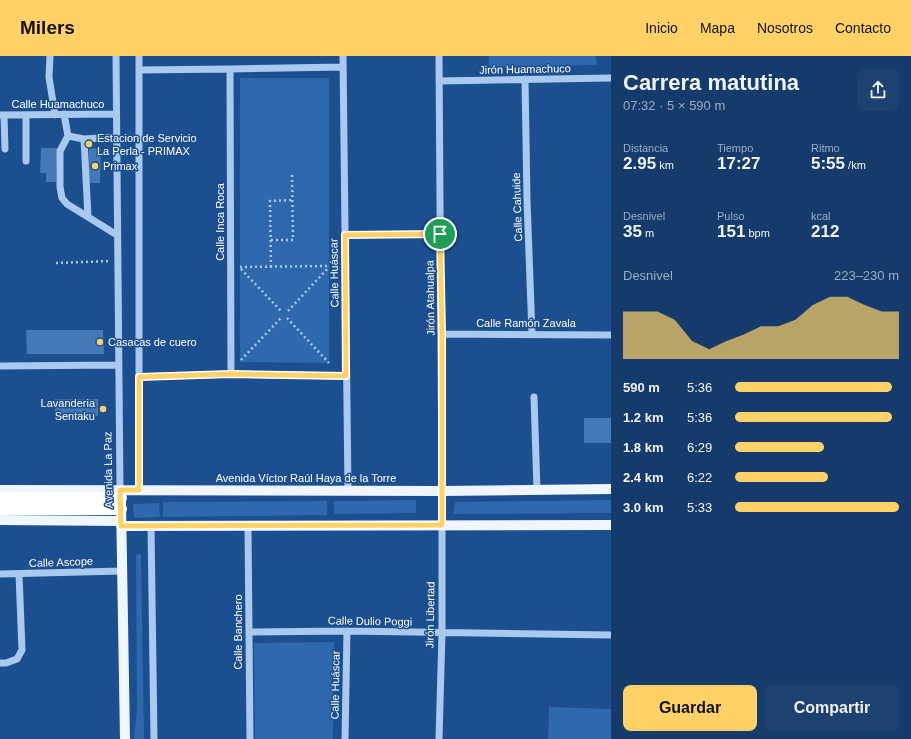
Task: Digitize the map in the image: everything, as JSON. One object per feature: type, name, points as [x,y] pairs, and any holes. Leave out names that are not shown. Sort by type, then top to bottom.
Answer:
[{"type":"highway","points":[[0,498],[121,509]]},
{"type":"highway","points":[[0,509],[121,509]]},
{"type":"main road","name":"Avenida Víctor Raúl Haya de la Torre","points":[[0,520],[121,509],[139,490],[442,491],[611,489]]},
{"type":"main road","name":"Avenida Víctor Raúl Haya de la Torre","points":[[0,490],[121,509],[151,526],[611,525]]},
{"type":"main road","name":"Avenida La Paz","points":[[121,509],[125,739]]},
{"type":"street","points":[[50,56],[49,77],[55,115]]},
{"type":"street","name":"Avenida La Paz","points":[[116,56],[121,509]]},
{"type":"street","points":[[139,56],[139,490]]},
{"type":"street","name":"Calle Huáscar","points":[[343,56],[348,491]]},
{"type":"street","name":"Jirón Atahualpa","points":[[439,56],[442,491]]},
{"type":"street","points":[[139,70],[343,67]]},
{"type":"street","name":"Calle Inca Roca","points":[[230,69],[231,374]]},
{"type":"street","name":"Jirón Huamachuco","points":[[439,81],[611,78]]},
{"type":"street","name":"Calle Cahuide","points":[[525,80],[527,200],[532,334]]},
{"type":"street","points":[[64,114],[68,136],[60,150],[60,187],[62,198],[67,204],[117,235]]},
{"type":"street","name":"Calle Huamachuco","points":[[2,115],[116,114]]},
{"type":"street","points":[[2,115],[5,149]]},
{"type":"street","points":[[26,115],[26,161]]},
{"type":"street","points":[[68,136],[84,139],[116,137]]},
{"type":"street","points":[[84,139],[88,217]]},
{"type":"street","name":"Calle Ramón Zavala","points":[[442,334],[611,335]]},
{"type":"street","points":[[0,366],[119,365]]},
{"type":"street","points":[[139,377],[231,374],[346,376]]},
{"type":"street","points":[[534,397],[536,490]]},
{"type":"street","name":"Jirón Libertad","points":[[438,739],[442,633],[442,491]]},
{"type":"street","points":[[151,526],[154,739]]},
{"type":"street","name":"Calle Banchero","points":[[248,526],[250,739]]},
{"type":"street","name":"Calle Ascope","points":[[0,574],[122,571]]},
{"type":"street","points":[[0,663],[6,663],[17,659],[22,650],[19,574]]},
{"type":"street","name":"Calle Huáscar","points":[[345,739],[347,631]]},
{"type":"street","name":"Calle Dulio Poggi","points":[[249,632],[347,631],[611,635]]},
{"type":"path","points":[[271,240],[293,240],[292,174]]},
{"type":"path","points":[[272,267],[270,200],[293,200]]},
{"type":"path","points":[[345,235],[440,234]]},
{"type":"path","points":[[56,263],[118,261]]},
{"type":"path","points":[[280,311],[240,267],[329,266],[288,311]]},
{"type":"path","points":[[240,362],[281,318]]},
{"type":"path","points":[[287,318],[329,363]]},
{"type":"shaded area","points":[[489,56],[596,56],[597,65],[489,67]]},
{"type":"shaded area","points":[[240,78],[329,78],[329,363],[240,362]]},
{"type":"shaded area","points":[[416,500],[416,513],[334,514],[334,501]]},
{"type":"shaded area","points":[[611,500],[611,513],[453,514],[455,502]]},
{"type":"shaded area","points":[[327,501],[327,515],[163,517],[163,502]]},
{"type":"shaded area","points":[[159,503],[160,517],[134,518],[133,504]]},
{"type":"shaded area","points":[[141,554],[144,739],[134,739],[137,708],[136,555]]},
{"type":"shaded area","points":[[334,642],[333,739],[255,739],[254,643]]},
{"type":"shaded area","points":[[549,707],[611,709],[611,739],[548,739]]},
{"type":"building","points":[[41,148],[57,148],[56,182],[46,182],[46,173],[40,173]]},
{"type":"building","name":"Primax","points":[[101,148],[100,183],[89,183],[89,149]]},
{"type":"building","points":[[26,330],[103,330],[104,354],[27,354]]},
{"type":"building","points":[[55,399],[98,399],[98,416],[55,416]]},
{"type":"building","points":[[584,418],[611,418],[611,443],[584,443]]},
{"type":"place","name":"Estacion de Servicio La Perla - PRIMAX","points":[[89,144]]},
{"type":"place","name":"Primax","points":[[95,166]]},
{"type":"place","name":"Casacas de cuero","points":[[100,342]]},
{"type":"place","name":"Lavanderia Sentaku","points":[[103,409]]},
{"type":"route","points":[[440,234],[442,334],[442,525],[121,526],[120,490],[139,490],[139,377],[231,374],[346,376],[345,235],[440,234]]}]
